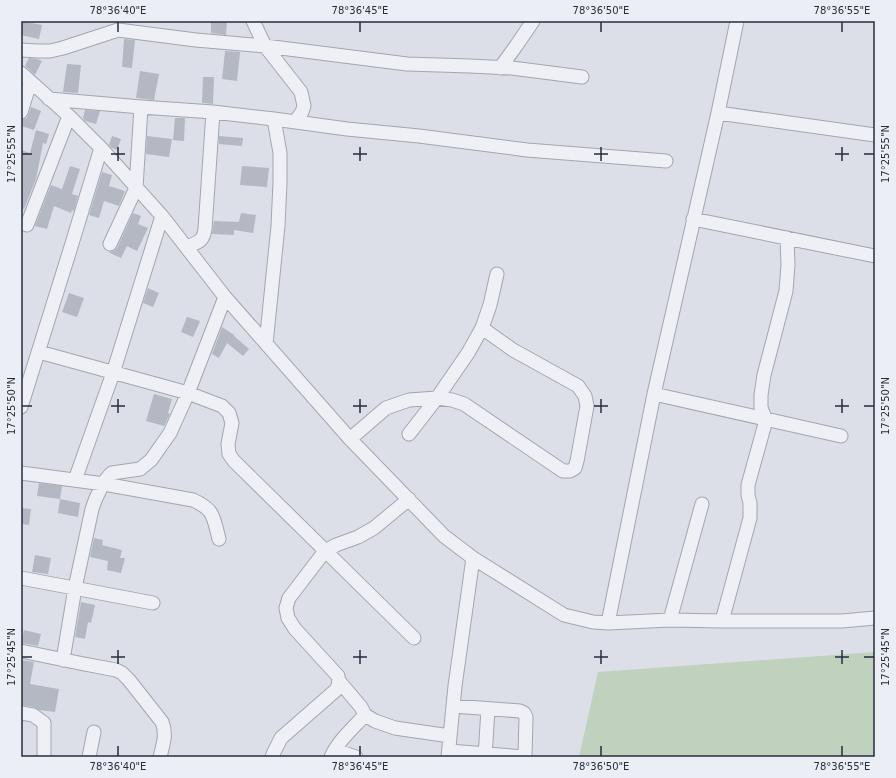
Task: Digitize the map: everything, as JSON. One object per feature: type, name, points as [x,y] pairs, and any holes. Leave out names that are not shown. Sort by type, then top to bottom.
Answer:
[{"type":"street","points":[[252,21],[265,46],[301,92],[304,106],[295,122]]},
{"type":"street","points":[[500,68],[532,21]]},
{"type":"street","points":[[608,623],[654,394],[718,113],[737,21]]},
{"type":"street","points":[[21,50],[50,51],[63,48],[118,25],[196,40],[265,46],[407,64],[512,68],[582,77]]},
{"type":"street","points":[[26,78],[69,116],[101,148],[162,216],[226,297],[350,439],[444,536],[473,558],[564,615],[593,622],[608,623],[670,620],[842,621],[875,618]]},
{"type":"street","points":[[21,112],[26,78]]},
{"type":"street","points":[[49,99],[214,112],[527,150],[666,161]]},
{"type":"street","points":[[110,244],[136,188],[141,107]]},
{"type":"street","points":[[186,247],[199,242],[204,237],[214,112]]},
{"type":"street","points":[[718,113],[875,135]]},
{"type":"street","points":[[23,227],[69,116]]},
{"type":"street","points":[[266,344],[278,226],[280,182],[280,153],[274,119]]},
{"type":"street","points":[[21,407],[101,148]]},
{"type":"street","points":[[75,480],[113,373],[162,216]]},
{"type":"street","points":[[693,219],[875,256]]},
{"type":"street","points":[[722,621],[750,518],[748,485],[766,420],[761,408],[761,395],[764,374],[786,291],[788,265],[787,238]]},
{"type":"street","points":[[409,434],[437,398],[468,353],[482,328],[490,305],[497,274]]},
{"type":"street","points":[[64,660],[75,588],[92,509],[97,496],[108,476],[112,473],[140,468],[151,460],[170,433],[188,393],[226,297]]},
{"type":"street","points":[[350,439],[386,408],[409,400],[437,398],[452,400],[464,404],[563,471],[570,471],[575,468],[578,461],[587,406],[585,396],[578,386],[513,350],[482,328]]},
{"type":"street","points":[[39,352],[188,393],[222,406],[229,413],[232,423],[228,444],[232,457],[414,638]]},
{"type":"street","points":[[654,394],[841,436]]},
{"type":"street","points":[[21,473],[104,484],[193,500],[204,504],[211,512],[219,539]]},
{"type":"street","points":[[409,499],[374,528],[358,537],[336,545],[325,551],[289,598],[286,608],[288,618],[295,630],[338,676],[339,681],[361,707],[365,715],[375,721],[395,728],[450,736]]},
{"type":"street","points":[[670,620],[702,504]]},
{"type":"street","points":[[453,706],[520,711],[524,713],[526,717],[525,757],[448,754],[453,706],[473,558]]},
{"type":"street","points":[[21,578],[153,602]]},
{"type":"street","points":[[21,651],[116,670],[122,673],[162,722],[165,728],[165,738],[160,757]]},
{"type":"street","points":[[272,757],[281,738],[336,690],[339,681]]},
{"type":"street","points":[[485,755],[488,709]]},
{"type":"street","points":[[21,713],[33,715],[44,723],[44,757]]},
{"type":"street","points":[[356,757],[333,753],[343,739],[365,715]]},
{"type":"street","points":[[89,757],[94,732]]},
{"type":"green space","points":[[875,652],[875,757],[579,757],[598,672]]},
{"type":"building","points":[[21,21],[42,25],[39,39],[21,35]]},
{"type":"building","points":[[211,21],[227,21],[226,35],[211,33]]},
{"type":"building","points":[[124,39],[135,40],[132,68],[122,67]]},
{"type":"building","points":[[225,51],[240,52],[237,81],[222,79]]},
{"type":"building","points":[[29,58],[42,61],[35,75],[25,66]]},
{"type":"building","points":[[67,64],[81,65],[78,93],[63,92]]},
{"type":"building","points":[[140,71],[159,74],[154,100],[136,98]]},
{"type":"building","points":[[203,77],[214,77],[213,104],[202,103]]},
{"type":"building","points":[[31,107],[41,111],[34,130],[21,126],[21,120],[27,118]]},
{"type":"building","points":[[85,110],[100,111],[96,124],[85,121],[83,118]]},
{"type":"building","points":[[175,118],[185,118],[184,141],[173,140]]},
{"type":"building","points":[[36,130],[49,134],[46,144],[43,143],[36,179],[24,209],[21,208],[21,150],[30,153]]},
{"type":"building","points":[[112,136],[121,139],[117,150],[109,145]]},
{"type":"building","points":[[147,136],[172,139],[169,157],[146,154]]},
{"type":"building","points":[[219,136],[243,138],[242,146],[219,144]]},
{"type":"building","points":[[70,166],[80,169],[72,194],[78,196],[74,211],[72,210],[71,213],[54,206],[47,229],[35,226],[51,185],[62,189]]},
{"type":"building","points":[[242,166],[269,168],[267,187],[240,185]]},
{"type":"building","points":[[102,172],[112,175],[109,186],[125,191],[119,206],[104,201],[99,218],[89,215]]},
{"type":"building","points":[[133,213],[141,216],[138,224],[148,228],[137,251],[127,246],[121,258],[108,252],[114,251],[117,248]]},
{"type":"building","points":[[241,213],[256,215],[253,233],[234,230],[234,235],[212,234],[214,221],[239,222]]},
{"type":"building","points":[[148,288],[159,293],[153,307],[143,303]]},
{"type":"building","points":[[69,293],[84,298],[77,317],[62,312]]},
{"type":"building","points":[[187,317],[200,321],[193,337],[181,332]]},
{"type":"building","points":[[222,327],[234,335],[249,349],[243,356],[227,343],[219,358],[212,354]]},
{"type":"building","points":[[154,394],[172,399],[168,413],[170,414],[164,426],[146,421]]},
{"type":"building","points":[[39,483],[62,486],[60,499],[37,496]]},
{"type":"building","points":[[60,499],[80,503],[78,517],[58,513]]},
{"type":"building","points":[[21,508],[31,509],[29,525],[21,524]]},
{"type":"building","points":[[94,538],[103,540],[102,545],[122,550],[120,558],[125,558],[121,573],[107,570],[108,561],[90,557]]},
{"type":"building","points":[[35,555],[51,558],[48,574],[32,572]]},
{"type":"building","points":[[81,602],[95,605],[91,623],[88,622],[85,639],[75,637]]},
{"type":"building","points":[[24,630],[41,634],[38,646],[21,643]]},
{"type":"building","points":[[21,660],[34,662],[30,684],[59,689],[55,712],[39,710],[34,707],[21,705]]}]
